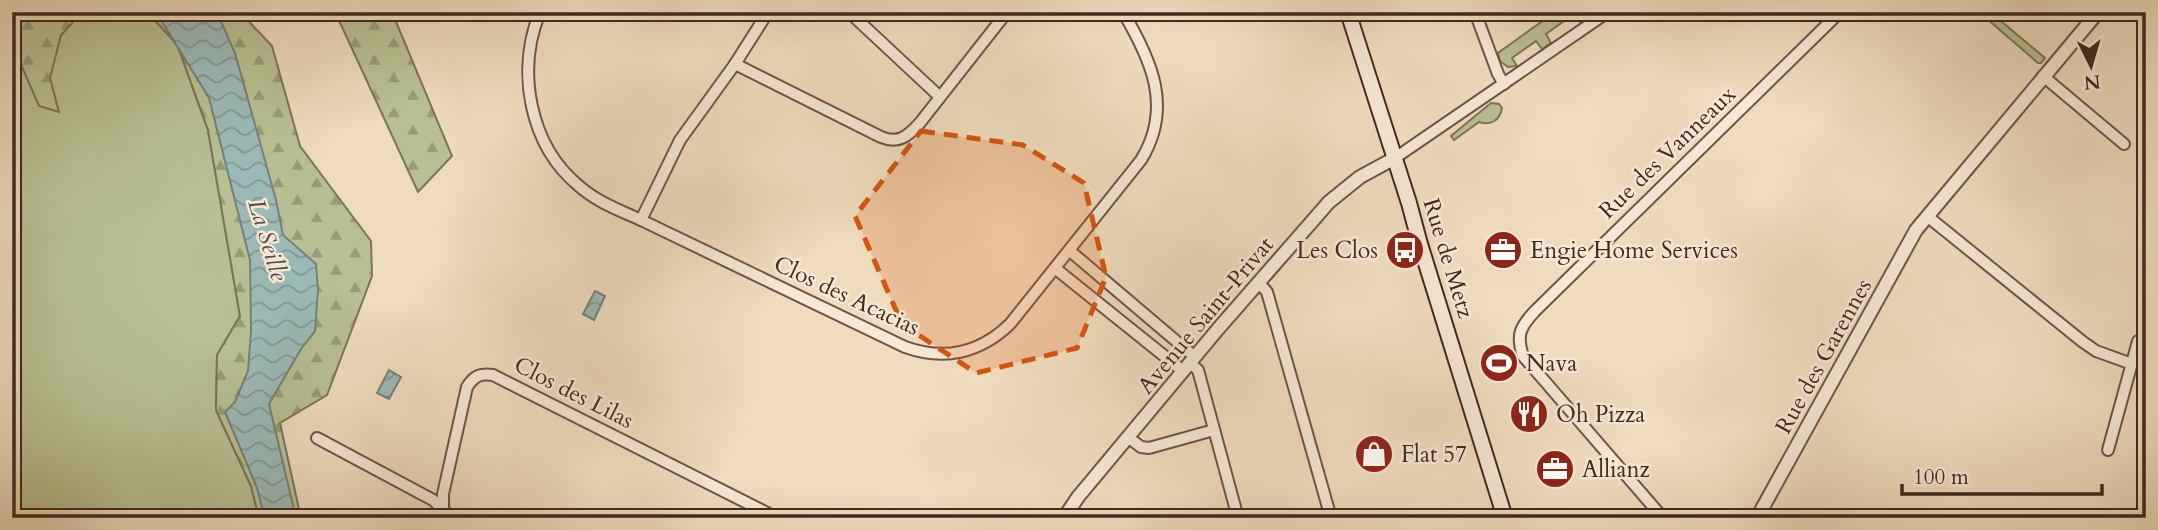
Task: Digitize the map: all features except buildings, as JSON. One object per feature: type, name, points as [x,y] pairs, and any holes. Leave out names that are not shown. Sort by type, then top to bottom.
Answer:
[{"type":"main road","name":"Rue de Metz","points":[[1348,12],[1505,518]]},
{"type":"street","name":"Clos des Acacias","points":[[540,12],[531,38],[528,73],[531,108],[544,141],[577,185],[606,205],[905,347],[946,355],[969,351],[999,335],[1010,324],[1056,269],[1150,146],[1155,130],[1157,99],[1154,82],[1144,51],[1123,12]]},
{"type":"street","points":[[640,220],[680,140],[735,64],[768,12]]},
{"type":"street","points":[[849,12],[940,97]]},
{"type":"street","points":[[735,64],[881,137],[893,140],[911,133],[1007,12]]},
{"type":"street","points":[[1475,12],[1504,84]]},
{"type":"street","points":[[1395,158],[1608,12]]},
{"type":"street","name":"Rue des Vanneaux","points":[[1663,518],[1523,356],[1519,337],[1525,322],[1840,12]]},
{"type":"street","name":"Rue des Garennes","points":[[1758,518],[1907,244],[1927,216],[2098,12]]},
{"type":"street","points":[[2043,76],[2124,144]]},
{"type":"street","name":"Avenue Saint-Privat","points":[[1064,518],[1078,497],[1189,364],[1329,202],[1360,177],[1395,158]]},
{"type":"street","points":[[1927,216],[2083,342],[2096,351],[2132,364]]},
{"type":"street","points":[[1070,251],[1189,364]]},
{"type":"street","points":[[1056,269],[1198,370],[1238,518]]},
{"type":"street","points":[[1259,283],[1267,292],[1331,518]]},
{"type":"street","points":[[2108,450],[2138,341]]},
{"type":"street","name":"Clos des Lilas","points":[[446,515],[443,494],[467,387],[477,375],[484,374],[493,375],[777,518]]},
{"type":"street","points":[[1129,438],[1140,447],[1149,448],[1214,430]]},
{"type":"street","name":"Clos des Lilas","points":[[317,438],[433,500],[446,515]]},
{"type":"highlighted area","points":[[921,131],[1023,145],[1084,183],[1106,277],[1077,348],[976,373],[902,324],[855,216]]},
{"type":"green space","points":[[12,12],[61,35],[82,12],[147,12],[177,44],[208,130],[240,316],[217,355],[216,410],[251,486],[259,518],[12,518]]},
{"type":"green space","points":[[12,12],[82,12],[61,35],[50,78],[59,112],[39,106],[12,44]]},
{"type":"green space","points":[[147,12],[240,12],[272,46],[300,146],[371,241],[372,276],[327,395],[280,423],[301,518],[259,518],[251,486],[216,410],[217,355],[240,316],[208,130],[177,44]]},
{"type":"green space","points":[[392,12],[452,156],[418,192],[336,14]]},
{"type":"green space","points":[[1555,12],[1592,13],[1580,22],[1574,14],[1546,34],[1551,43],[1542,49],[1536,41],[1512,58],[1517,66],[1508,67],[1500,61],[1498,53]]},
{"type":"green space","points":[[1979,12],[1990,12],[2045,58],[2038,63]]},
{"type":"green space","points":[[1491,103],[1499,104],[1502,108],[1497,119],[1487,123],[1479,122],[1454,140],[1451,136]]},
{"type":"water","name":"La Seille","points":[[156,12],[215,12],[218,15],[235,53],[276,200],[283,235],[316,264],[318,291],[315,331],[301,349],[269,404],[296,518],[265,518],[257,488],[225,412],[235,402],[248,371],[251,331],[250,260],[209,98]]},
{"type":"water","points":[[595,291],[605,296],[594,320],[583,314]]},
{"type":"water","points":[[389,370],[401,377],[389,399],[377,393]]},
{"type":"place","name":"Les Clos","points":[[1405,250]]},
{"type":"place","name":"Engie Home Services","points":[[1503,250]]},
{"type":"place","name":"Nava","points":[[1499,363]]},
{"type":"place","name":"Oh Pizza","points":[[1529,414]]},
{"type":"place","name":"Flat 57","points":[[1374,454]]},
{"type":"place","name":"Allianz","points":[[1555,469]]}]
